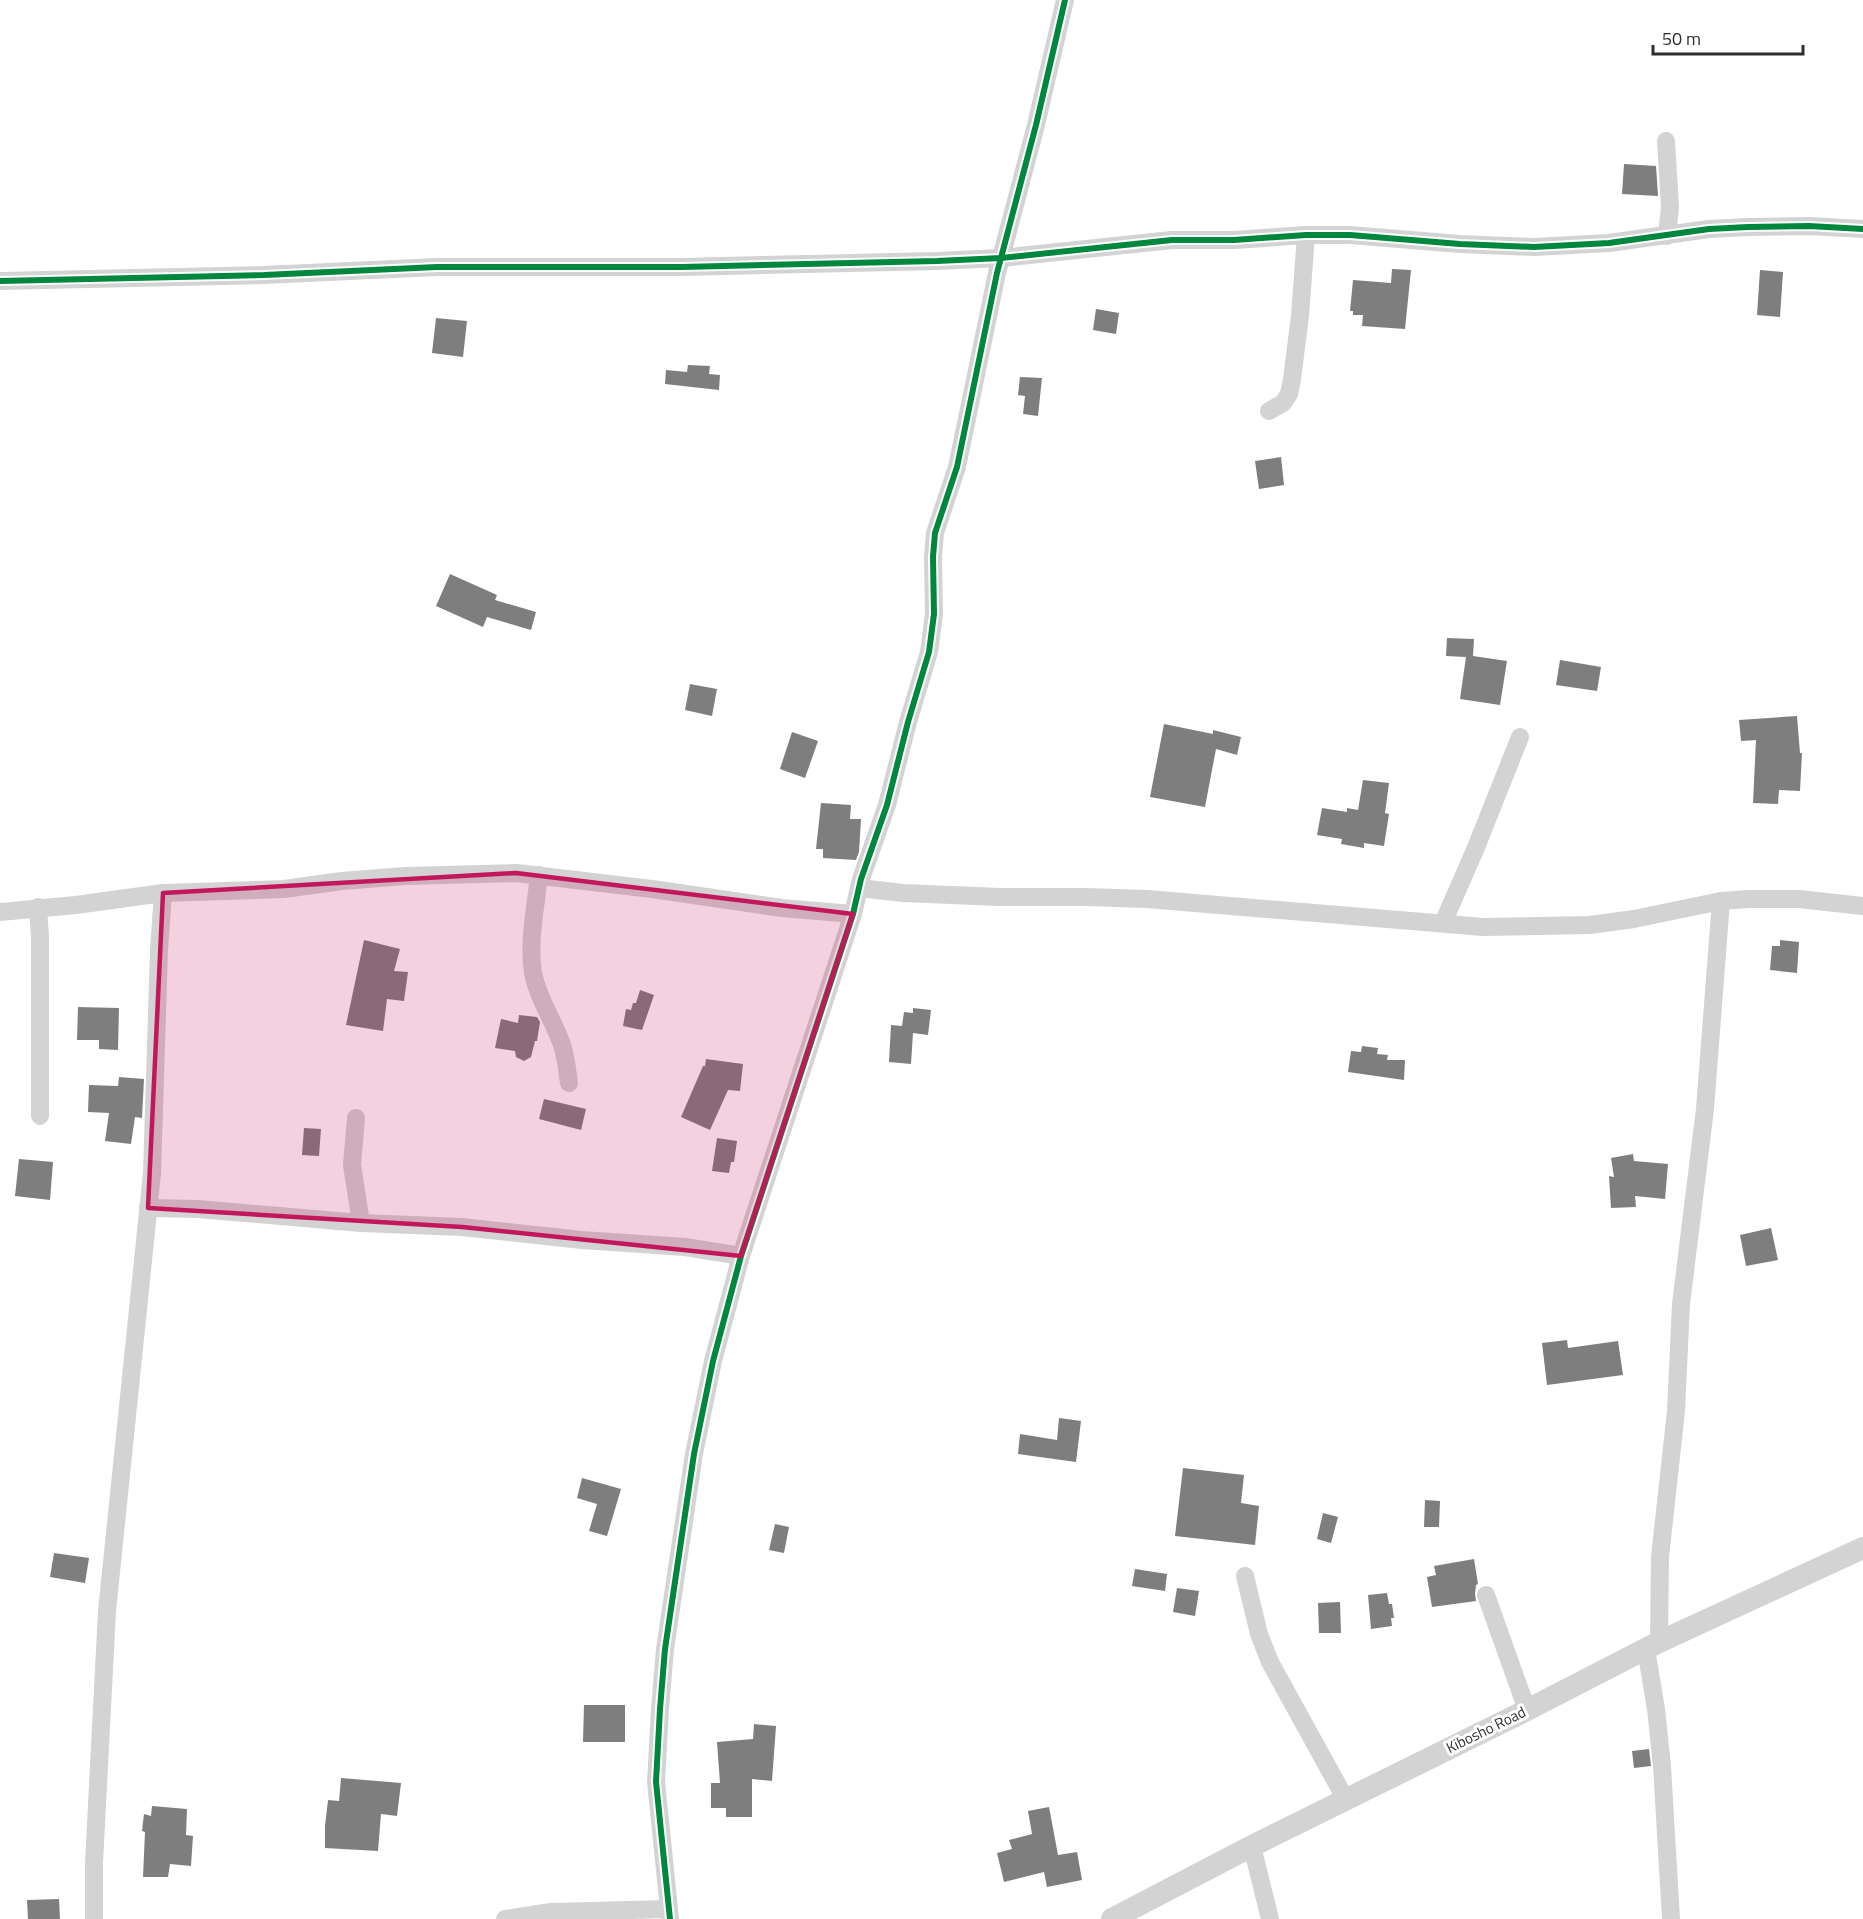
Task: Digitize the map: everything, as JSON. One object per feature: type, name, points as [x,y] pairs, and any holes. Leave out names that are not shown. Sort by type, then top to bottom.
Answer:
[{"type":"street","points":[[505,1919],[551,1912],[669,1914],[656,1782],[665,1649],[694,1454],[713,1361],[741,1256],[887,805],[929,652],[934,614],[935,533],[957,466],[1001,258],[1034,136],[1065,0]]},
{"type":"street","points":[[1666,141],[1670,207],[1667,236]]},
{"type":"street","points":[[0,281],[264,275],[448,267],[844,264],[1001,258],[1172,240],[1234,240],[1306,235],[1534,247],[1609,243],[1708,229],[1748,226],[1863,229]]},
{"type":"street","points":[[1269,411],[1283,403],[1289,394],[1301,306],[1306,235]]},
{"type":"street","points":[[1443,923],[1520,736]]},
{"type":"street","points":[[0,912],[76,905],[163,893],[284,889],[405,876],[516,873],[782,908],[853,914]]},
{"type":"street","points":[[539,875],[532,940],[533,971],[540,999],[562,1044],[569,1083]]},
{"type":"street","points":[[859,888],[968,896],[1147,899],[1483,927],[1590,925],[1634,919],[1720,901],[1799,899],[1863,906]]},
{"type":"street","points":[[94,1919],[94,1863],[107,1611],[152,1173],[163,893]]},
{"type":"street","points":[[1671,1919],[1652,1646],[1676,1411],[1681,1304],[1705,1109],[1720,901]]},
{"type":"street","points":[[38,907],[40,1116]]},
{"type":"street","points":[[356,1118],[352,1165],[361,1223]]},
{"type":"street","points":[[148,1208],[198,1209],[361,1223],[462,1227],[582,1240],[685,1247],[741,1256]]},
{"type":"street","name":"Kibosho Road","points":[[1112,1919],[1252,1846],[1652,1646],[1863,1548]]},
{"type":"street","points":[[1245,1576],[1259,1634],[1269,1662],[1346,1800]]},
{"type":"street","points":[[1486,1595],[1527,1710]]},
{"type":"street","points":[[1252,1846],[1270,1919]]},
{"type":"highlighted area","points":[[516,873],[853,914],[741,1256],[462,1227],[148,1208],[163,893]]},
{"type":"building","points":[[1624,164],[1656,166],[1658,196],[1622,194]]},
{"type":"building","points":[[1392,269],[1411,270],[1405,329],[1362,326],[1363,315],[1353,315],[1353,311],[1350,311],[1353,280],[1391,283]]},
{"type":"building","points":[[1760,270],[1783,272],[1780,317],[1757,315]]},
{"type":"building","points":[[1096,309],[1119,313],[1116,334],[1093,330]]},
{"type":"building","points":[[436,318],[467,321],[463,357],[432,353]]},
{"type":"building","points":[[688,365],[710,366],[709,374],[720,375],[719,390],[665,384],[666,370],[687,372]]},
{"type":"building","points":[[1020,377],[1042,378],[1038,416],[1023,414],[1025,396],[1018,395]]},
{"type":"building","points":[[1281,457],[1284,485],[1259,489],[1255,461]]},
{"type":"building","points":[[450,574],[497,595],[495,600],[536,612],[531,630],[487,617],[483,627],[436,606]]},
{"type":"building","points":[[1447,638],[1474,639],[1473,656],[1507,661],[1500,705],[1460,699],[1466,657],[1446,656]]},
{"type":"building","points":[[1560,660],[1601,667],[1597,691],[1556,685]]},
{"type":"building","points":[[690,684],[717,689],[712,716],[685,710]]},
{"type":"building","points":[[1797,716],[1800,753],[1802,753],[1800,791],[1779,790],[1778,804],[1753,803],[1756,740],[1741,741],[1739,720]]},
{"type":"building","points":[[1164,724],[1213,734],[1213,730],[1241,737],[1237,755],[1216,749],[1205,807],[1150,797]]},
{"type":"building","points":[[792,732],[818,741],[805,778],[780,769]]},
{"type":"building","points":[[1363,780],[1389,783],[1385,813],[1389,814],[1384,846],[1364,843],[1364,848],[1341,844],[1342,839],[1317,835],[1322,808],[1347,812],[1347,808],[1358,810]]},
{"type":"building","points":[[821,803],[851,805],[850,819],[861,819],[859,852],[856,860],[823,858],[823,849],[816,849]]},
{"type":"building","points":[[364,940],[400,949],[394,971],[408,972],[404,1001],[387,999],[383,1031],[346,1025]]},
{"type":"building","points":[[1780,940],[1799,942],[1797,973],[1770,970],[1772,946],[1780,946]]},
{"type":"building","points":[[640,990],[654,995],[642,1030],[623,1026],[626,1009],[631,1010]]},
{"type":"building","points":[[78,1007],[119,1008],[118,1050],[99,1049],[99,1040],[77,1040]]},
{"type":"building","points":[[913,1008],[931,1010],[928,1035],[913,1033],[911,1064],[889,1062],[891,1025],[902,1026],[904,1012],[913,1013]]},
{"type":"building","points":[[519,1015],[537,1017],[540,1022],[537,1041],[535,1041],[531,1057],[524,1061],[516,1057],[515,1051],[495,1048],[501,1019],[518,1023]]},
{"type":"building","points":[[1362,1046],[1378,1048],[1377,1054],[1388,1055],[1387,1060],[1405,1060],[1404,1080],[1348,1072],[1351,1051],[1361,1052]]},
{"type":"building","points":[[706,1059],[743,1064],[740,1091],[728,1090],[710,1130],[681,1117],[703,1066],[705,1066]]},
{"type":"building","points":[[119,1077],[144,1079],[142,1118],[135,1117],[131,1144],[105,1141],[109,1113],[88,1112],[89,1085],[118,1086]]},
{"type":"building","points":[[544,1099],[586,1109],[581,1130],[539,1119]]},
{"type":"building","points":[[304,1128],[321,1129],[319,1156],[302,1155]]},
{"type":"building","points":[[717,1138],[737,1141],[734,1162],[731,1162],[729,1173],[712,1171]]},
{"type":"building","points":[[1633,1154],[1634,1161],[1668,1164],[1665,1199],[1635,1196],[1636,1207],[1611,1208],[1609,1176],[1614,1177],[1611,1158]]},
{"type":"building","points":[[19,1159],[53,1162],[50,1200],[15,1196]]},
{"type":"building","points":[[1771,1228],[1778,1260],[1746,1266],[1740,1235]]},
{"type":"building","points":[[1567,1340],[1568,1348],[1618,1341],[1623,1375],[1547,1385],[1542,1343]]},
{"type":"building","points":[[1059,1418],[1081,1421],[1076,1462],[1018,1454],[1020,1434],[1057,1440]]},
{"type":"building","points":[[1183,1468],[1244,1475],[1241,1503],[1259,1506],[1255,1545],[1175,1536]]},
{"type":"building","points":[[582,1478],[621,1489],[607,1536],[589,1531],[597,1504],[577,1498]]},
{"type":"building","points":[[1425,1500],[1440,1501],[1439,1527],[1424,1527]]},
{"type":"building","points":[[1323,1513],[1338,1517],[1331,1543],[1317,1539]]},
{"type":"building","points":[[775,1524],[789,1527],[784,1553],[769,1550]]},
{"type":"building","points":[[54,1553],[89,1558],[85,1583],[50,1577]]},
{"type":"building","points":[[1474,1559],[1478,1584],[1476,1585],[1476,1601],[1432,1607],[1427,1577],[1436,1575],[1434,1566]]},
{"type":"building","points":[[1135,1569],[1167,1574],[1165,1591],[1132,1586]]},
{"type":"building","points":[[1177,1588],[1199,1591],[1195,1616],[1173,1612]]},
{"type":"building","points":[[1387,1593],[1389,1604],[1392,1604],[1394,1618],[1391,1618],[1392,1626],[1371,1629],[1368,1595]]},
{"type":"building","points":[[1340,1602],[1341,1633],[1319,1633],[1318,1603]]},
{"type":"building","points":[[584,1705],[625,1705],[625,1742],[583,1742]]},
{"type":"building","points":[[754,1724],[776,1726],[772,1781],[752,1779],[752,1817],[726,1817],[726,1808],[711,1808],[711,1783],[720,1783],[717,1742],[753,1739]]},
{"type":"building","points":[[1649,1749],[1651,1766],[1634,1768],[1632,1751]]},
{"type":"building","points":[[341,1778],[401,1783],[397,1816],[381,1814],[378,1851],[325,1848],[328,1800],[339,1801]]},
{"type":"building","points":[[152,1806],[187,1809],[186,1835],[193,1836],[191,1866],[170,1864],[168,1877],[143,1877],[144,1814],[151,1816]]},
{"type":"building","points":[[1049,1807],[1058,1855],[1077,1852],[1082,1880],[1047,1887],[1044,1872],[1004,1882],[997,1853],[1012,1849],[1009,1840],[1032,1834],[1028,1811]]},
{"type":"building","points":[[59,1899],[60,1919],[28,1919],[27,1900]]},
{"type":"cycle path","points":[[670,1919],[656,1782],[660,1709],[665,1649],[694,1454],[713,1361],[741,1256],[853,914],[861,879],[887,805],[929,652],[934,614],[935,533],[957,467],[997,273],[1036,125],[1065,0]]},
{"type":"cycle path","points":[[0,281],[264,275],[437,267],[682,267],[937,261],[1001,258],[1172,240],[1234,240],[1306,235],[1350,235],[1460,244],[1534,247],[1609,243],[1709,229],[1809,226],[1863,229]]}]
